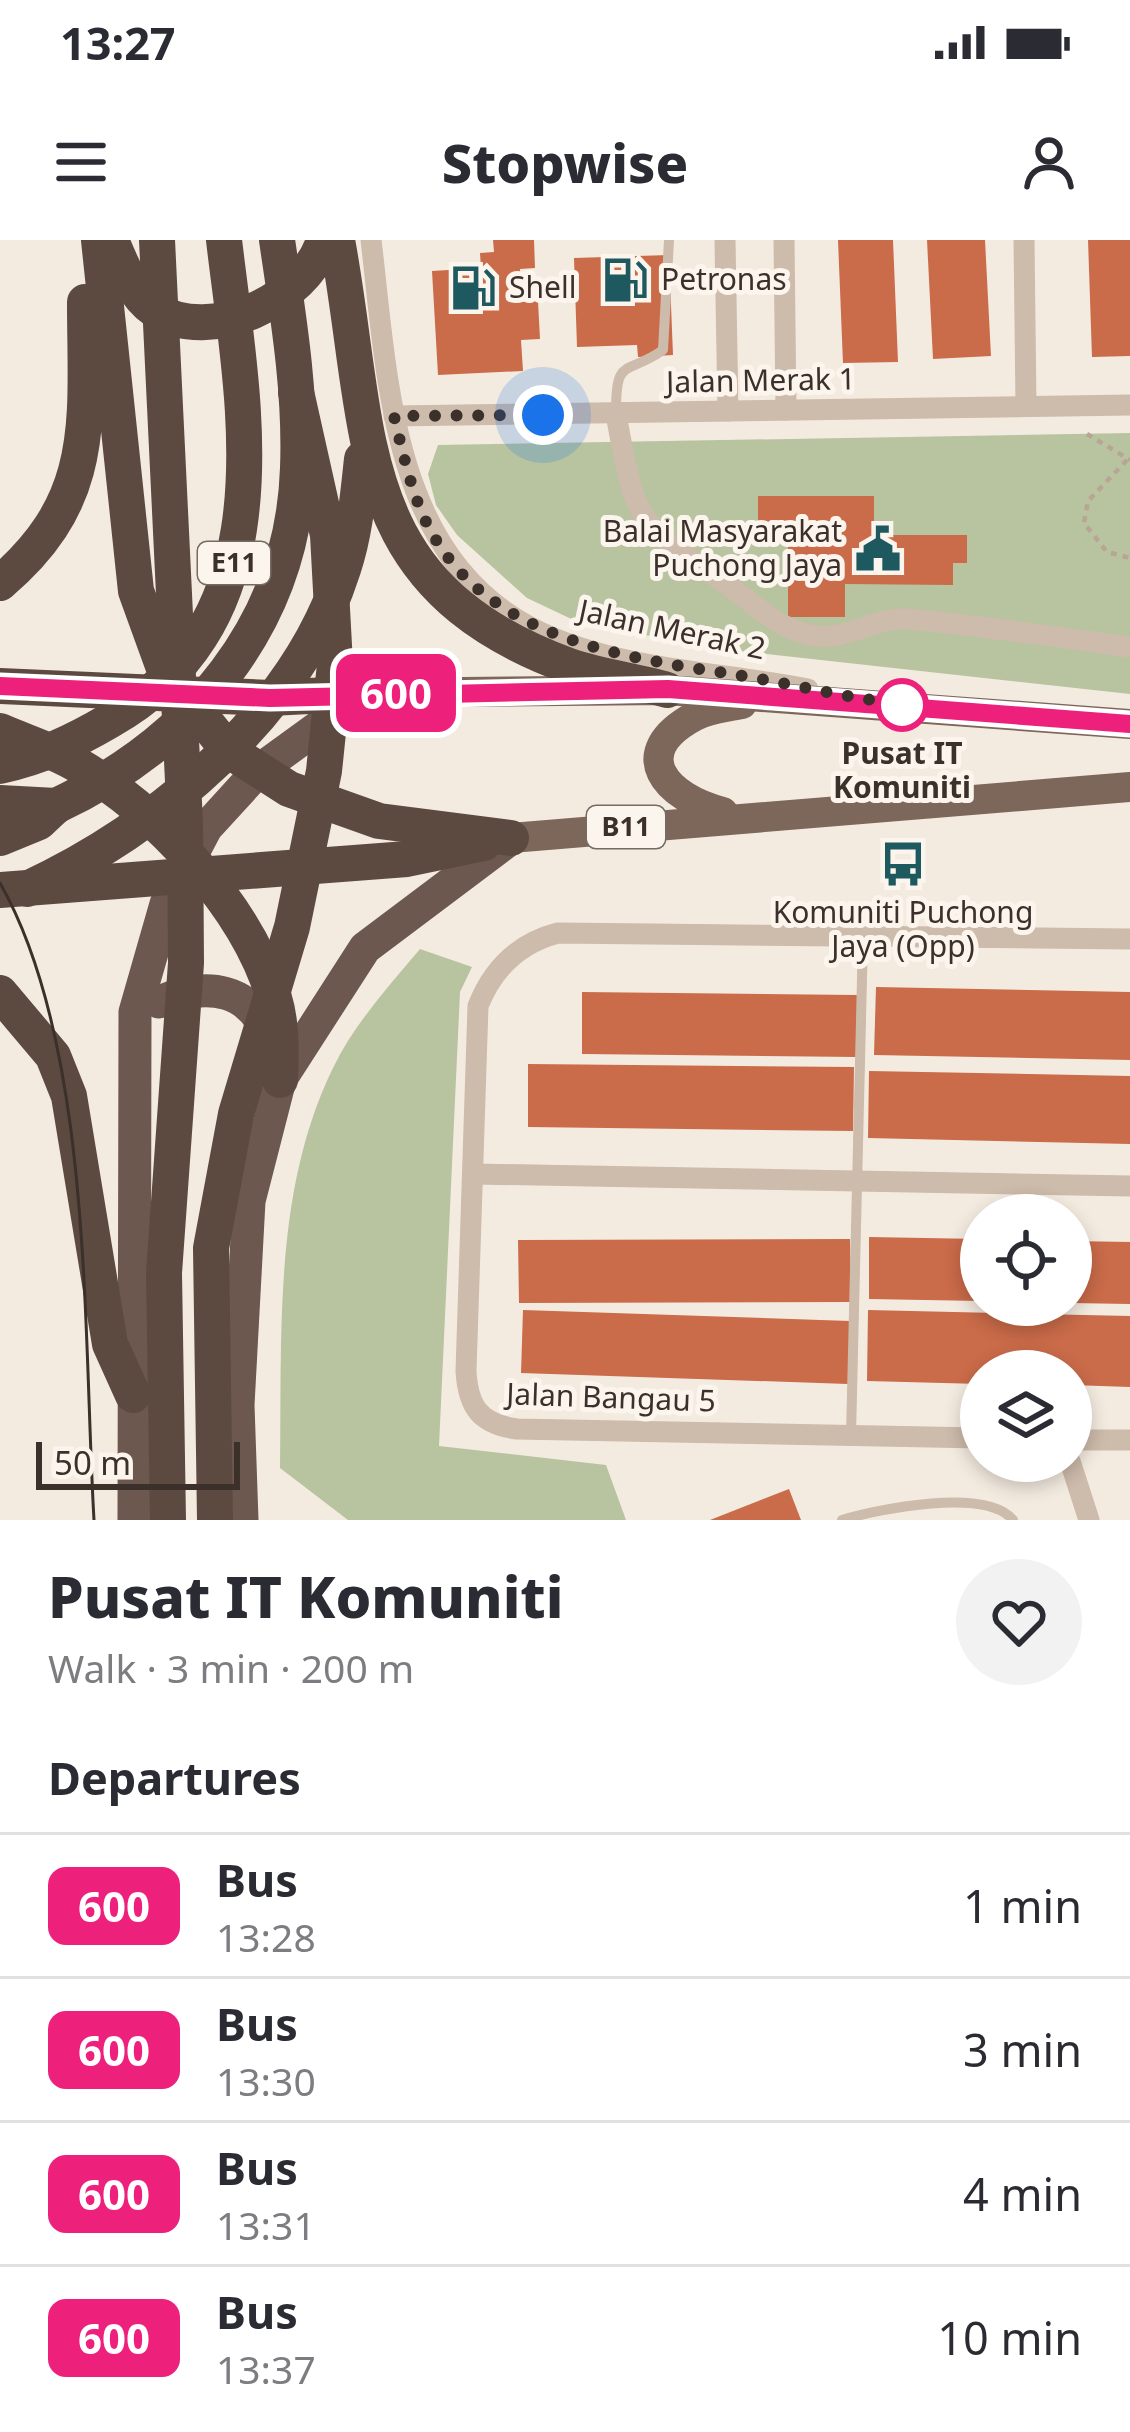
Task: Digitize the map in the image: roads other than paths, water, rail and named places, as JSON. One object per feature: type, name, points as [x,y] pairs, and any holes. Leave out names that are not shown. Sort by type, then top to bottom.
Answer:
[{"type":"highway","points":[[0,583],[48,537],[77,472],[95,240]]},
{"type":"highway","points":[[95,240],[136,591],[165,671],[243,761],[329,806],[380,820],[511,838]]},
{"type":"highway","points":[[111,240],[150,307],[175,320],[196,321],[246,312],[290,290],[316,262],[324,240]]},
{"type":"highway","points":[[158,240],[185,823],[186,964],[164,1273],[168,1520]]},
{"type":"highway","name":"E11","points":[[0,766],[70,743],[160,686],[203,634],[229,578],[245,484],[242,392],[224,240]]},
{"type":"highway","name":"E11","points":[[0,802],[56,806],[111,780],[191,718],[251,643],[287,545],[298,471],[296,392],[278,240]]},
{"type":"highway","points":[[337,240],[364,303],[395,531],[448,596],[518,645],[576,669],[668,689]]},
{"type":"highway","points":[[215,1520],[211,1248],[236,1114],[292,927],[323,771],[335,664],[328,535],[296,392]]},
{"type":"highway","points":[[134,1520],[135,1012],[206,828],[243,761],[270,698],[332,599],[344,569],[379,427]]},
{"type":"highway","points":[[0,686],[270,698],[368,693]]},
{"type":"highway","points":[[14,890],[81,864],[243,761],[306,731],[368,693]]},
{"type":"highway","points":[[0,731],[76,764],[152,820],[248,942],[274,997],[280,1080]]},
{"type":"highway","points":[[0,838],[39,822],[56,806]]},
{"type":"highway","points":[[14,890],[190,871],[407,859],[511,838]]},
{"type":"highway","points":[[242,1520],[238,1405],[249,1201],[280,1080],[365,948],[511,838]]},
{"type":"highway","points":[[135,1012],[175,995],[221,990],[242,997],[264,1021],[280,1080]]},
{"type":"highway","points":[[0,993],[53,1056],[69,1096],[110,1344],[134,1395]]},
{"type":"main road","points":[[368,693],[668,689],[784,694],[1130,724]]},
{"type":"main road","points":[[741,816],[688,803],[670,790],[661,773],[662,755],[668,738],[700,713],[784,694]]},
{"type":"main road","name":"B11","points":[[511,838],[1130,787]]},
{"type":"street","points":[[364,303],[371,240]]},
{"type":"street","points":[[725,240],[728,411]]},
{"type":"street","points":[[784,240],[786,410]]},
{"type":"street","points":[[1024,240],[1026,406]]},
{"type":"street","name":"Jalan Merak 1","points":[[379,427],[616,414],[1130,405]]},
{"type":"street","points":[[616,414],[629,487],[642,519],[665,543],[776,622],[811,635],[839,636],[902,618],[1130,647]]},
{"type":"street","name":"Jalan Merak 2","points":[[379,427],[437,541],[481,588],[539,632],[629,658],[879,703]]},
{"type":"street","name":"Jalan Bangau 5","points":[[863,937],[558,933],[537,938],[499,967],[478,1006],[468,1396],[493,1426],[960,1438]]},
{"type":"street","points":[[863,937],[1130,939]]},
{"type":"street","points":[[475,1174],[1130,1186]]},
{"type":"street","points":[[1092,1439],[1130,1440]]},
{"type":"street","points":[[1077,1482],[1089,1520]]},
{"type":"lane","points":[[616,414],[616,377],[628,363],[662,350],[669,240]]},
{"type":"lane","points":[[850,1435],[863,937]]},
{"type":"lane","points":[[925,1504],[930,1520]]},
{"type":"lane","points":[[842,1520],[925,1504],[994,1507],[1013,1520]]},
{"type":"tram line","points":[[0,883],[30,950],[52,1025],[68,1107],[84,1279],[94,1520]]},
{"type":"place","name":"Petronas","points":[[625,280]]},
{"type":"place","name":"Shell","points":[[473,288]]},
{"type":"place","name":"Balai Masyarakat Puchong Jaya","points":[[878,549]]},
{"type":"place","name":"Pusat IT Komuniti","points":[[902,705]]},
{"type":"place","name":"Komuniti Puchong Jaya (Opp)","points":[[903,864]]}]
